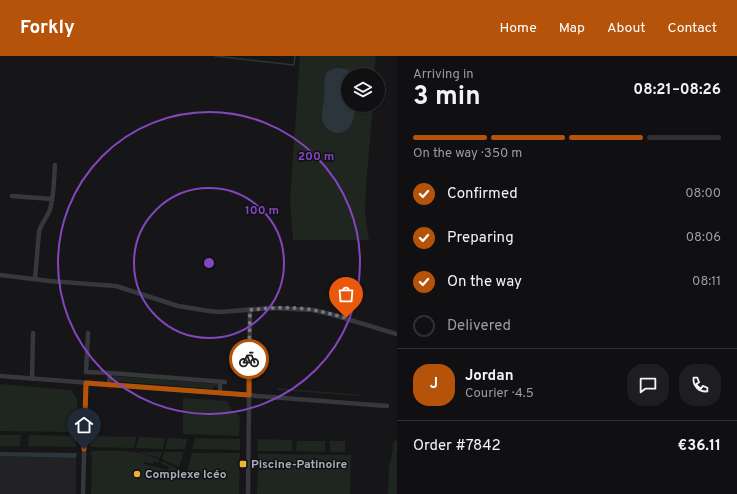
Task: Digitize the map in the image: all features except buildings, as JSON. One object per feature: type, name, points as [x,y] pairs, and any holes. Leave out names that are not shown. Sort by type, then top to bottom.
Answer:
[{"type":"street","points":[[35,279],[39,232],[50,211],[54,165]]},
{"type":"street","points":[[12,196],[52,199]]},
{"type":"street","points":[[0,275],[109,285],[120,287],[178,306],[209,311],[220,312],[280,308],[313,310],[397,334]]},
{"type":"street","points":[[248,494],[250,310]]},
{"type":"street","points":[[88,333],[86,372],[223,382],[220,393]]},
{"type":"street","points":[[32,379],[33,334]]},
{"type":"street","points":[[109,384],[110,374]]},
{"type":"street","points":[[0,376],[387,406]]},
{"type":"street","points":[[83,494],[86,383]]},
{"type":"shaded area","points":[[300,56],[376,56],[375,68],[341,68],[341,70],[332,69],[328,71],[325,78],[322,113],[322,120],[325,127],[332,132],[340,133],[347,130],[350,126],[354,112],[372,112],[365,213],[369,240],[293,240],[290,199]]},
{"type":"shaded area","points":[[341,68],[341,112],[355,112],[349,128],[340,133],[331,132],[327,129],[322,119],[324,83],[328,71]]},
{"type":"shaded area","points":[[113,376],[217,384],[217,386],[214,386],[214,389],[112,381]]},
{"type":"shaded area","points":[[0,384],[71,390],[77,399],[78,432],[0,431]]},
{"type":"shaded area","points":[[278,388],[362,395],[277,390]]},
{"type":"shaded area","points":[[183,398],[227,401],[232,411],[240,416],[239,436],[183,434]]},
{"type":"shaded area","points":[[0,435],[21,435],[20,446],[0,446]]},
{"type":"shaded area","points":[[29,435],[76,436],[76,447],[28,446]]},
{"type":"shaded area","points":[[90,436],[136,437],[134,448],[90,447]]},
{"type":"shaded area","points":[[139,437],[165,438],[163,449],[136,448]]},
{"type":"shaded area","points":[[168,438],[187,439],[185,449],[165,449]]},
{"type":"shaded area","points":[[195,438],[240,439],[240,450],[192,449]]},
{"type":"shaded area","points":[[258,439],[292,440],[292,451],[257,451]]},
{"type":"shaded area","points":[[397,439],[397,494],[388,494],[389,468],[393,443]]},
{"type":"shaded area","points":[[297,441],[325,441],[325,452],[296,451]]},
{"type":"shaded area","points":[[330,441],[345,441],[345,452],[330,452]]},
{"type":"shaded area","name":"Complexe Icéo","points":[[91,451],[126,451],[151,456],[159,460],[159,463],[154,461],[153,464],[144,462],[144,464],[168,470],[169,467],[161,463],[162,461],[180,470],[180,473],[186,475],[192,453],[240,453],[239,494],[91,494]]},
{"type":"shaded area","points":[[0,452],[77,453],[76,458],[0,456]]},
{"type":"shaded area","points":[[139,452],[162,452],[160,458]]},
{"type":"shaded area","points":[[164,452],[184,452],[179,467],[162,459]]},
{"type":"shaded area","points":[[258,454],[351,455],[350,494],[257,494]]},
{"type":"shaded area","points":[[0,456],[76,458],[76,494],[0,494]]},
{"type":"waterway","points":[[215,56],[294,65],[295,56]]},
{"type":"way so far","points":[[249,359],[250,310],[270,308],[305,309],[320,311],[346,318]]},
{"type":"place","name":"Piscine-Patinoire","points":[[243,464]]},
{"type":"place","name":"Complexe Icéo","points":[[137,474]]},
{"type":"route","points":[[84,449],[86,383],[249,395],[249,359]]}]
